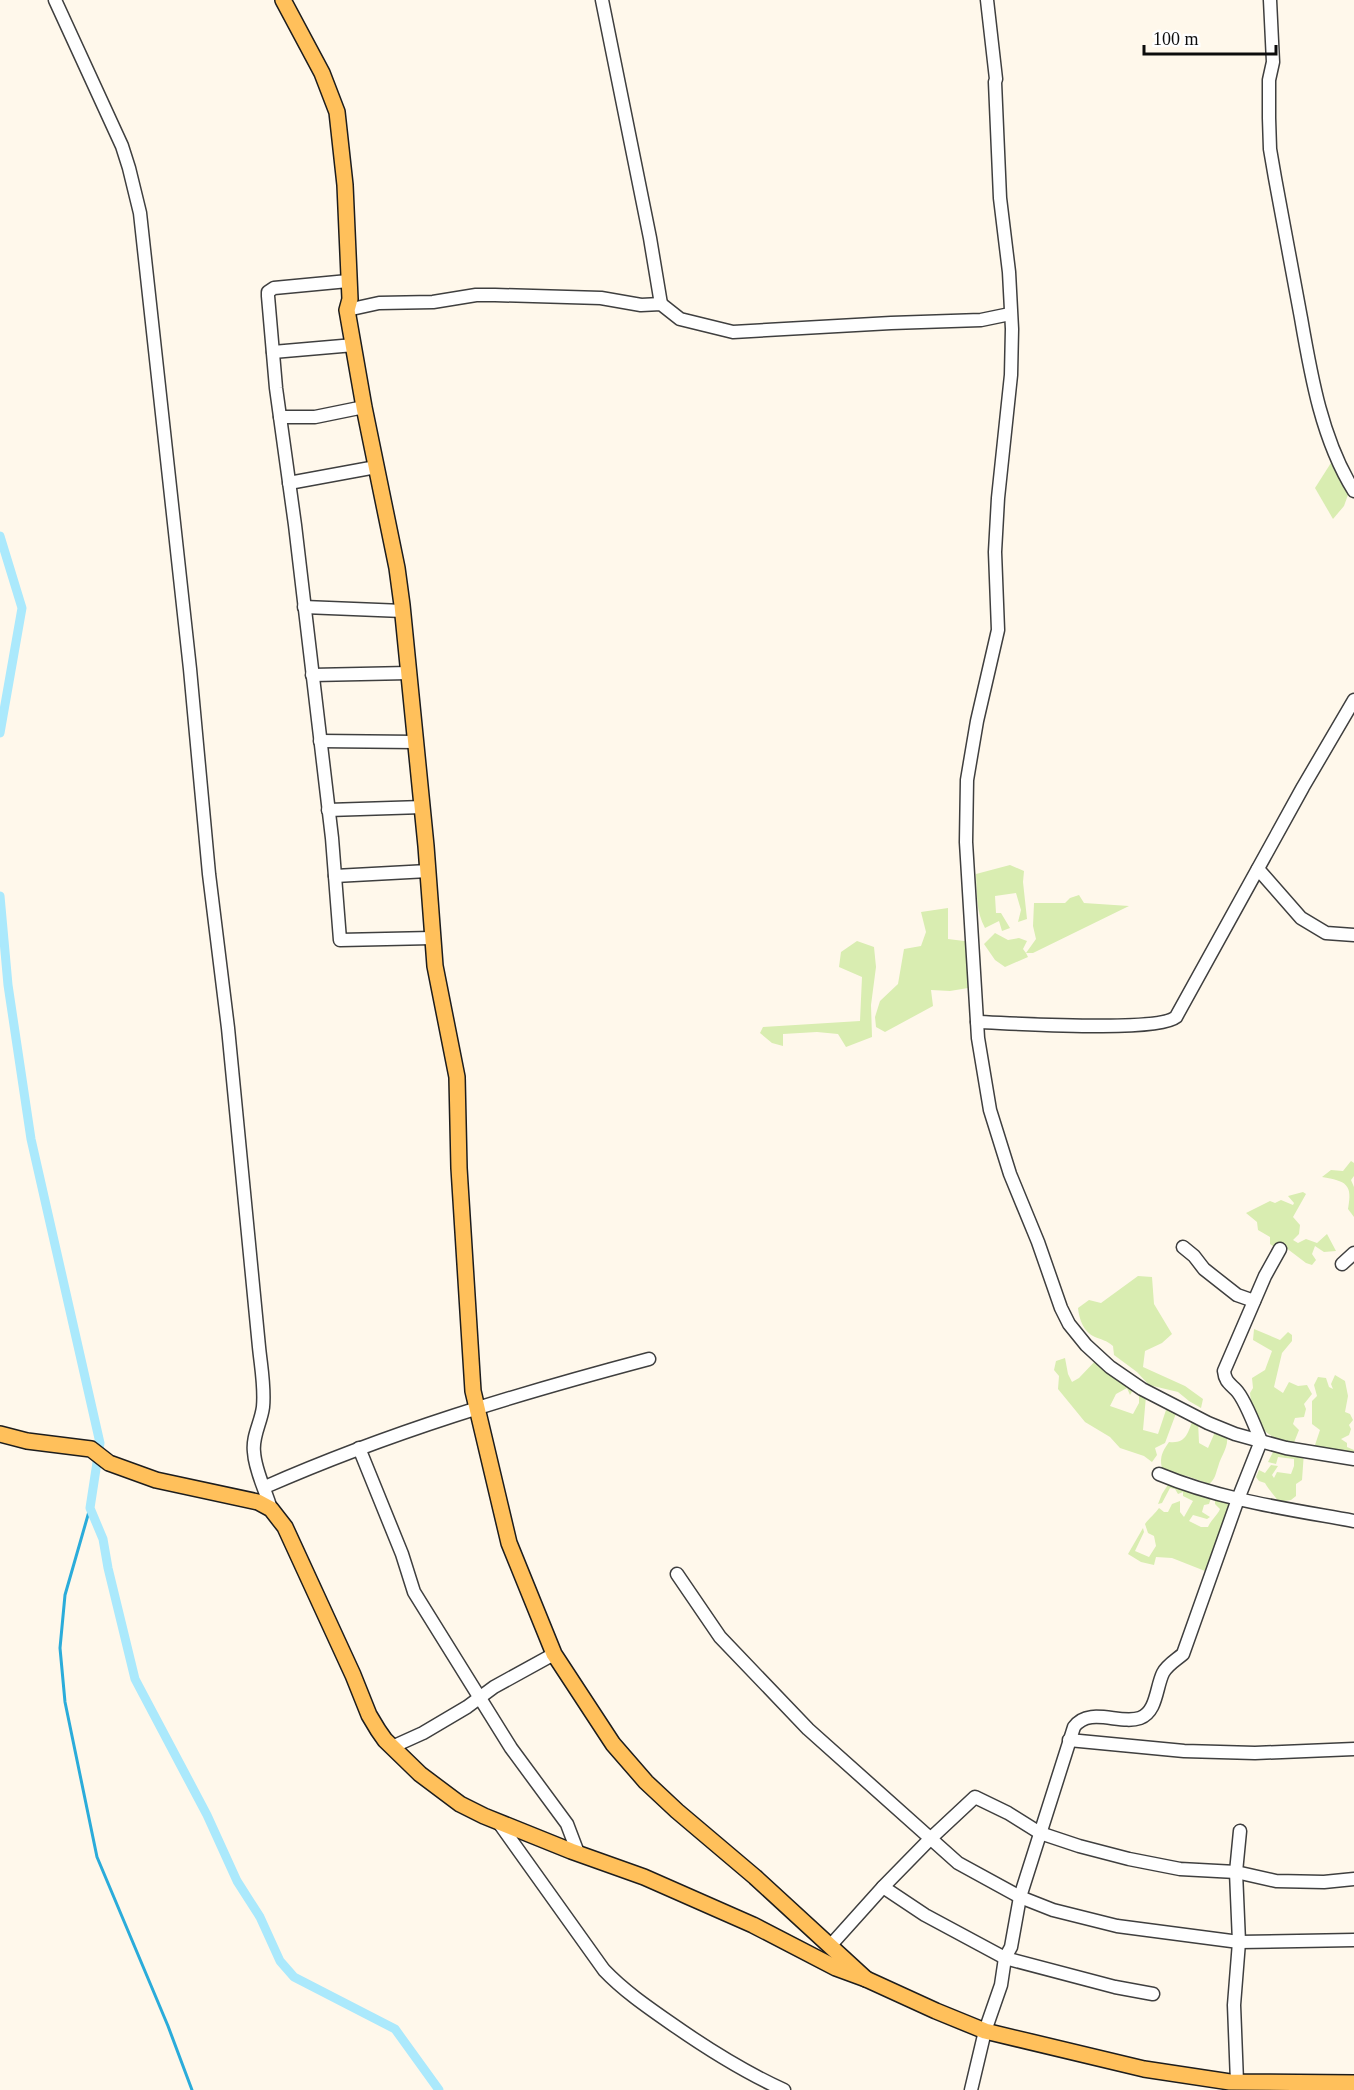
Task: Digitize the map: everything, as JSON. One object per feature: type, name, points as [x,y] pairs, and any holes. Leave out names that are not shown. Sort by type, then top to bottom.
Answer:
[{"type":"main road","points":[[283,0],[322,73],[337,112],[345,185],[350,299],[347,310],[397,568],[423,807],[432,938],[437,977],[457,1077],[459,1168],[473,1391],[509,1543],[554,1654],[614,1744],[646,1782],[866,1979]]},
{"type":"main road","points":[[0,1434],[27,1441],[91,1449],[109,1463],[156,1480],[258,1502],[271,1509],[285,1527],[369,1715],[381,1735],[420,1774],[460,1803],[499,1823],[644,1877],[753,1925],[836,1968],[985,2031],[1144,2069],[1237,2082],[1354,2083]]},
{"type":"street","points":[[55,0],[122,146],[140,213],[190,669],[209,874],[228,1028],[264,1398],[263,1411],[253,1441],[253,1450],[271,1509]]},
{"type":"street","points":[[602,0],[661,304]]},
{"type":"street","points":[[987,0],[996,79],[1000,198],[1008,272],[1011,375],[998,498],[995,552],[998,630],[977,721],[967,780],[966,842],[977,1022],[984,1077],[1001,1148],[1069,1324],[1086,1345],[1110,1367],[1142,1389],[1208,1423],[1289,1449],[1354,1459]]},
{"type":"street","points":[[1270,0],[1273,43],[1273,62],[1269,80],[1270,149],[1310,371],[1328,434],[1345,477],[1354,491]]},
{"type":"street","points":[[348,281],[274,288],[268,291],[280,417],[328,810],[340,940],[432,938]]},
{"type":"street","points":[[347,310],[379,303],[433,302],[485,295],[601,298],[641,305],[661,304],[680,319],[734,332],[891,323],[981,321],[1010,314]]},
{"type":"street","points":[[273,352],[354,345]]},
{"type":"street","points":[[280,417],[315,417],[364,407]]},
{"type":"street","points":[[289,483],[376,467]]},
{"type":"street","points":[[304,607],[403,611]]},
{"type":"street","points":[[312,675],[409,673]]},
{"type":"street","points":[[977,1022],[1137,1026],[1171,1022],[1182,1009],[1303,787],[1354,700]]},
{"type":"street","points":[[320,741],[416,742]]},
{"type":"street","points":[[328,810],[423,807]]},
{"type":"street","points":[[1258,869],[1301,918],[1326,933],[1354,935]]},
{"type":"street","points":[[335,876],[428,871]]},
{"type":"street","points":[[1183,1246],[1204,1269],[1237,1295],[1254,1301]]},
{"type":"street","points":[[971,2090],[985,2031],[1001,1985],[1005,1958],[1011,1947],[1020,1897],[1069,1740],[1078,1721],[1097,1716],[1134,1719],[1144,1716],[1150,1711],[1163,1672],[1183,1654],[1261,1441],[1238,1391],[1224,1378],[1224,1371],[1254,1301],[1280,1249]]},
{"type":"street","points":[[1342,1264],[1354,1253]]},
{"type":"street","points":[[265,1487],[359,1448],[477,1407],[649,1359]]},
{"type":"street","points":[[359,1448],[402,1554],[414,1592],[478,1698],[511,1748],[567,1824],[578,1853]]},
{"type":"street","points":[[1159,1474],[1188,1486],[1238,1499],[1354,1521]]},
{"type":"street","points":[[677,1574],[720,1637],[808,1728],[958,1863],[1020,1897],[1053,1910],[1117,1926],[1239,1942],[1354,1940]]},
{"type":"street","points":[[392,1747],[423,1733],[494,1687],[554,1654]]},
{"type":"street","points":[[1069,1740],[1184,1751],[1255,1753],[1354,1749]]},
{"type":"street","points":[[830,1946],[883,1887],[975,1797],[1008,1813],[1040,1833],[1138,1861],[1180,1869],[1236,1872],[1276,1881],[1324,1882],[1354,1879]]},
{"type":"street","points":[[499,1823],[604,1970],[615,1982],[709,2051],[752,2076],[784,2090]]},
{"type":"street","points":[[1237,2082],[1234,2005],[1239,1942],[1236,1872],[1240,1831]]},
{"type":"street","points":[[883,1887],[925,1915],[1005,1958],[1153,1994]]},
{"type":"green space","points":[[1336,455],[1349,492],[1344,506],[1333,519],[1315,488]]},
{"type":"green space","points":[[1010,865],[1024,871],[1027,919],[1018,922],[1021,910],[1016,893],[995,896],[996,913],[1001,913],[1010,928],[1002,931],[999,921],[985,928],[978,909],[976,874]]},
{"type":"green space","points":[[1079,895],[1084,903],[1129,906],[1033,953],[1026,953],[1036,939],[1033,926],[1034,903],[1065,903],[1070,898]]},
{"type":"green space","points":[[948,908],[948,939],[972,942],[974,987],[950,991],[931,990],[933,1006],[885,1032],[876,1027],[875,1017],[880,1001],[898,984],[904,949],[921,946],[926,932],[921,912]]},
{"type":"green space","points":[[995,933],[1008,940],[1019,938],[1027,941],[1023,949],[1028,957],[1005,967],[995,960],[984,944]]},
{"type":"green space","points":[[857,941],[874,947],[876,967],[871,1005],[872,1037],[846,1047],[838,1034],[817,1032],[783,1034],[783,1046],[772,1043],[760,1033],[763,1027],[860,1021],[862,977],[839,967],[841,952]]},
{"type":"green space","points":[[1351,1161],[1354,1163],[1354,1176],[1351,1180],[1354,1187],[1354,1217],[1348,1209],[1349,1194],[1346,1185],[1337,1180],[1322,1177],[1331,1170],[1343,1171]]},
{"type":"green space","points":[[1303,1192],[1306,1194],[1293,1217],[1300,1225],[1299,1234],[1293,1240],[1298,1243],[1306,1239],[1317,1243],[1327,1234],[1336,1251],[1324,1252],[1315,1246],[1312,1254],[1316,1260],[1312,1265],[1281,1244],[1273,1246],[1270,1244],[1270,1237],[1258,1230],[1257,1222],[1246,1213],[1270,1201],[1275,1203],[1281,1200],[1293,1205],[1294,1203],[1288,1196]]},
{"type":"green space","points":[[1138,1276],[1152,1277],[1154,1304],[1172,1334],[1162,1343],[1145,1351],[1143,1367],[1185,1386],[1203,1399],[1201,1408],[1178,1392],[1149,1385],[1137,1372],[1114,1355],[1113,1346],[1091,1335],[1083,1325],[1078,1308],[1089,1300],[1101,1303]]},
{"type":"green space","points":[[1254,1329],[1280,1340],[1288,1332],[1292,1335],[1292,1341],[1282,1353],[1274,1387],[1283,1393],[1289,1382],[1298,1386],[1307,1385],[1312,1394],[1304,1404],[1306,1409],[1304,1417],[1295,1418],[1293,1424],[1299,1430],[1293,1445],[1267,1433],[1257,1421],[1254,1413],[1250,1393],[1253,1388],[1252,1378],[1265,1370],[1272,1351],[1253,1340]]},
{"type":"green space","points":[[1099,1357],[1136,1385],[1130,1395],[1127,1388],[1116,1394],[1110,1406],[1133,1414],[1139,1403],[1139,1393],[1146,1396],[1143,1430],[1158,1434],[1167,1407],[1178,1408],[1165,1443],[1155,1448],[1157,1455],[1152,1462],[1144,1456],[1120,1448],[1110,1437],[1085,1422],[1058,1389],[1059,1376],[1054,1370],[1056,1361],[1065,1358],[1072,1382],[1079,1378]]},
{"type":"green space","points":[[1335,1375],[1345,1381],[1348,1396],[1345,1412],[1350,1414],[1353,1420],[1349,1425],[1351,1429],[1349,1435],[1341,1439],[1347,1443],[1347,1447],[1354,1450],[1353,1454],[1314,1448],[1320,1430],[1312,1424],[1312,1401],[1317,1396],[1314,1385],[1318,1377],[1326,1378],[1329,1387],[1333,1389],[1331,1384]]},
{"type":"green space","points":[[1193,1419],[1198,1421],[1199,1443],[1208,1448],[1215,1432],[1227,1434],[1226,1447],[1215,1476],[1209,1484],[1187,1476],[1163,1472],[1161,1460],[1166,1446],[1169,1442],[1179,1441],[1186,1436]]},
{"type":"green space","points":[[1275,1448],[1304,1452],[1302,1480],[1296,1484],[1296,1496],[1291,1500],[1279,1502],[1265,1483],[1256,1477],[1259,1470],[1265,1473],[1271,1465],[1278,1466],[1272,1475],[1274,1478],[1277,1472],[1291,1474],[1294,1459],[1278,1457],[1276,1464],[1268,1462]]},
{"type":"green space","points":[[1171,1480],[1212,1495],[1209,1504],[1204,1505],[1202,1512],[1210,1517],[1207,1519],[1193,1515],[1189,1521],[1201,1527],[1208,1527],[1220,1509],[1215,1504],[1215,1492],[1232,1501],[1221,1542],[1205,1571],[1172,1558],[1156,1557],[1154,1565],[1141,1562],[1128,1554],[1143,1528],[1144,1532],[1135,1551],[1149,1557],[1156,1546],[1154,1536],[1148,1533],[1145,1524],[1159,1508],[1168,1512],[1172,1504],[1180,1501],[1180,1512],[1184,1517],[1193,1501],[1183,1496],[1183,1492],[1178,1494],[1175,1489],[1170,1488],[1162,1503],[1158,1504]]},
{"type":"waterway","points":[[0,536],[22,608],[0,733]]},
{"type":"waterway","points":[[0,896],[8,985],[31,1139],[100,1443],[90,1508],[103,1539],[135,1679],[207,1815],[237,1881],[260,1917],[280,1961],[294,1977],[395,2029],[439,2090]]},
{"type":"waterway","points":[[90,1508],[65,1595],[60,1648],[65,1702],[97,1857],[168,2026],[192,2090]]}]
